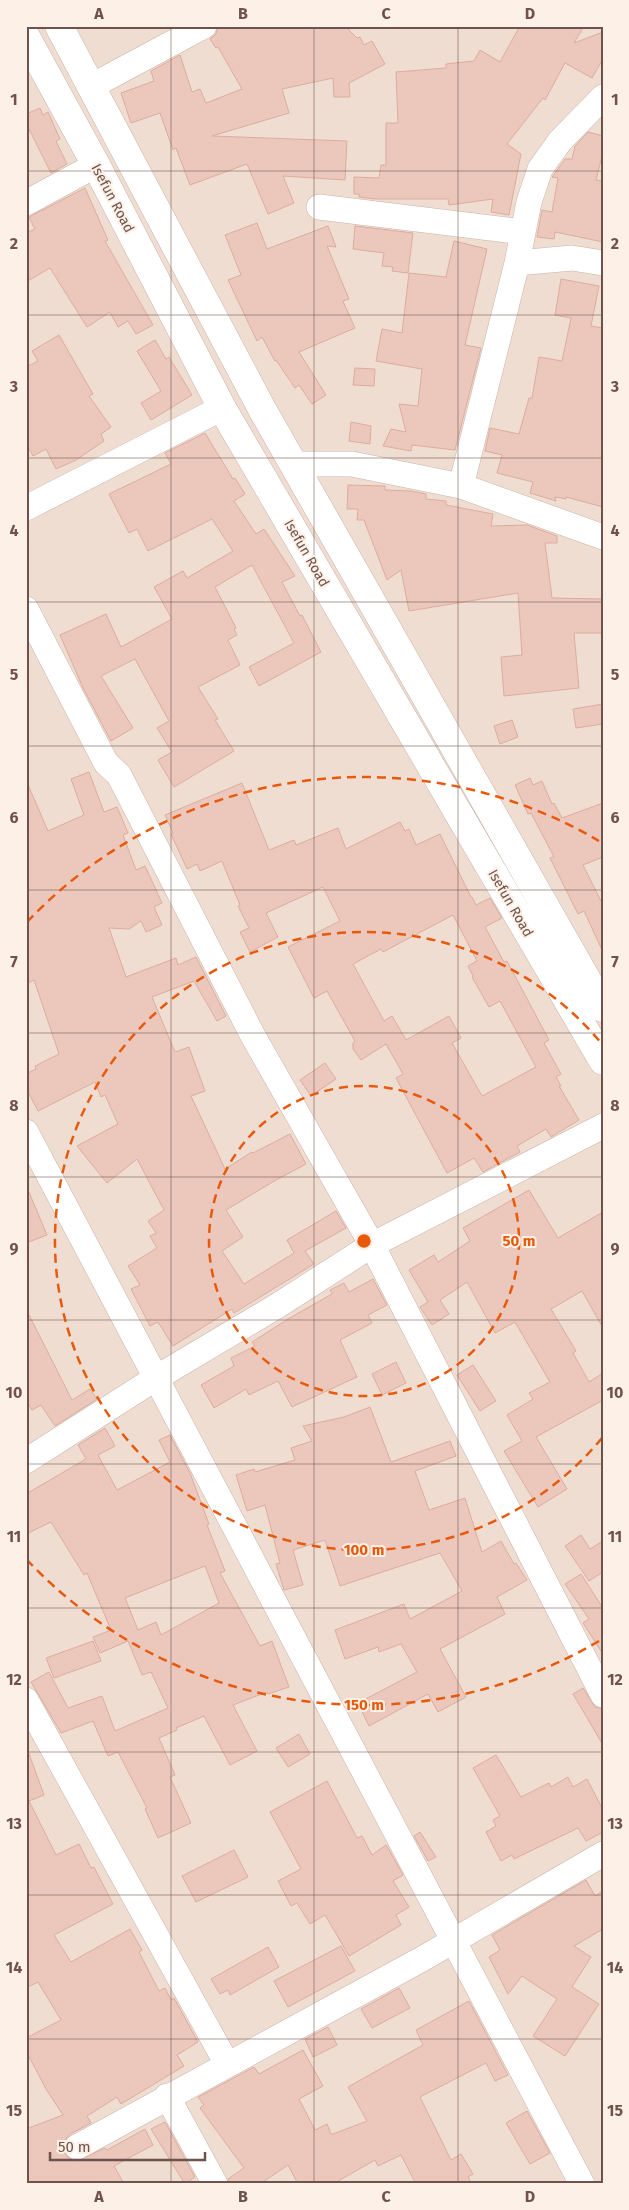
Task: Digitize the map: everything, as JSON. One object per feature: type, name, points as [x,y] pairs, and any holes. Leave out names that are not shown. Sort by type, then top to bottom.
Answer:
[{"type":"street","name":"Isefun Road","points":[[59,26],[253,392],[603,1008]]},
{"type":"street","points":[[90,87],[204,26]]},
{"type":"street","name":"Isefun Road","points":[[26,37],[96,164],[222,408],[603,1061]]},
{"type":"street","points":[[461,486],[517,263],[529,202],[540,169],[560,142],[603,97]]},
{"type":"street","points":[[26,203],[96,164]]},
{"type":"street","points":[[319,207],[523,232]]},
{"type":"street","points":[[517,263],[572,258],[603,263]]},
{"type":"street","points":[[26,508],[222,408]]},
{"type":"street","points":[[294,464],[352,464],[461,486],[603,537]]},
{"type":"street","points":[[26,609],[106,763],[119,775],[253,1036],[372,1245],[603,1694]]},
{"type":"street","points":[[26,1461],[156,1378],[277,1306],[372,1245],[603,1126]]},
{"type":"street","points":[[26,1132],[582,2184]]},
{"type":"street","points":[[26,1700],[227,2064]]},
{"type":"street","points":[[77,2146],[453,1941],[603,1854]]},
{"type":"street","points":[[166,2096],[214,2184]]},
{"type":"shaded area","points":[[26,26],[603,26],[603,2184],[26,2184]]},
{"type":"building","points":[[218,26],[345,26],[357,38],[360,37],[364,45],[372,41],[385,64],[349,83],[350,97],[334,97],[333,78],[282,89],[289,113],[212,136],[347,141],[345,180],[283,176],[294,203],[268,214],[247,164],[190,185],[176,148],[173,150],[160,113],[131,123],[121,93],[154,81],[151,71],[180,55],[192,92],[200,89],[206,103],[242,89],[218,47],[216,48],[210,39],[216,34]]},
{"type":"building","points":[[520,26],[584,26],[574,43],[603,32],[603,59],[592,78],[565,63],[545,100],[543,98],[507,144],[521,154],[509,215],[491,212],[493,199],[449,205],[448,199],[375,199],[359,197],[359,194],[354,194],[354,177],[379,178],[381,165],[386,165],[386,123],[398,123],[396,72],[446,68],[446,64],[474,61],[480,50],[500,62]]},
{"type":"building","points":[[40,108],[43,115],[48,112],[60,139],[56,141],[67,164],[51,173],[26,123],[26,114]]},
{"type":"building","points":[[588,132],[603,136],[603,152],[596,180],[603,181],[603,242],[555,232],[554,239],[537,237],[542,210],[552,212],[558,178],[552,177],[565,159],[572,159],[575,146]]},
{"type":"building","points":[[85,188],[108,240],[105,241],[153,325],[136,334],[128,321],[118,327],[110,312],[87,327],[50,268],[26,282],[26,233],[35,229],[29,217]]},
{"type":"building","points":[[257,223],[267,249],[328,226],[336,247],[327,246],[349,299],[343,301],[355,328],[299,352],[326,395],[312,404],[299,385],[295,388],[275,361],[262,337],[257,341],[228,280],[241,275],[225,235]]},
{"type":"building","points":[[355,226],[413,233],[408,273],[392,271],[393,267],[382,266],[384,253],[353,249]]},
{"type":"building","points":[[454,241],[487,249],[465,345],[481,348],[455,450],[412,445],[411,451],[383,446],[391,429],[406,432],[399,404],[418,406],[422,369],[376,361],[382,329],[402,333],[409,273],[446,277]]},
{"type":"building","points":[[561,279],[599,286],[591,326],[603,328],[603,507],[566,497],[566,499],[555,497],[556,501],[530,493],[533,482],[497,473],[502,455],[485,451],[490,428],[519,434],[529,398],[532,398],[539,357],[562,361],[571,318],[555,315]]},
{"type":"building","points":[[59,335],[93,394],[89,396],[111,427],[101,434],[104,441],[76,460],[56,469],[46,449],[33,456],[26,443],[26,367],[38,361],[32,351]]},
{"type":"building","points":[[155,340],[166,359],[169,357],[192,395],[151,420],[141,403],[161,391],[137,351]]},
{"type":"building","points":[[355,368],[375,369],[374,386],[353,385]]},
{"type":"building","points":[[351,422],[371,426],[370,444],[349,441]]},
{"type":"building","points":[[205,433],[233,479],[235,478],[245,494],[234,501],[256,534],[264,529],[295,576],[282,582],[321,652],[259,686],[249,667],[294,643],[252,565],[215,587],[236,628],[234,629],[237,635],[228,640],[240,665],[198,687],[218,719],[215,720],[234,751],[174,787],[158,760],[172,752],[157,728],[169,721],[135,659],[101,676],[133,728],[111,741],[83,688],[60,635],[106,614],[121,647],[172,619],[154,587],[183,571],[187,578],[233,551],[212,519],[148,551],[137,529],[129,533],[109,494],[171,464],[165,453]]},
{"type":"building","points":[[348,485],[385,486],[385,490],[411,491],[426,494],[426,499],[446,501],[446,505],[493,514],[491,526],[527,525],[557,536],[557,543],[545,543],[552,598],[602,599],[602,633],[574,633],[579,688],[504,696],[501,657],[522,655],[518,593],[409,611],[401,570],[387,580],[364,520],[357,520],[358,509],[347,509]]},
{"type":"building","points":[[603,704],[603,724],[576,728],[573,709]]},
{"type":"building","points":[[512,720],[518,737],[500,744],[494,726]]},
{"type":"building","points":[[89,772],[104,812],[117,807],[128,833],[123,835],[136,870],[145,866],[162,903],[154,907],[162,925],[146,932],[141,921],[129,929],[109,928],[126,977],[176,958],[178,965],[196,957],[226,1016],[217,1021],[194,981],[152,997],[175,1052],[189,1047],[205,1091],[191,1096],[225,1169],[252,1152],[290,1134],[306,1164],[226,1210],[243,1237],[222,1251],[244,1284],[294,1253],[287,1240],[336,1211],[346,1228],[305,1251],[314,1264],[234,1313],[232,1309],[173,1346],[158,1322],[150,1326],[131,1289],[140,1285],[128,1266],[157,1248],[150,1236],[156,1233],[148,1221],[164,1210],[137,1159],[107,1183],[77,1146],[118,1124],[105,1095],[101,1097],[95,1082],[38,1111],[26,1088],[26,1074],[36,1069],[35,1066],[59,1054],[34,980],[26,984],[26,780],[48,831],[84,815],[71,779]]},
{"type":"building","points":[[530,778],[533,785],[542,781],[552,804],[554,803],[562,818],[603,803],[603,857],[583,865],[603,905],[603,952],[584,911],[578,914],[550,858],[554,857],[531,813],[528,814],[515,785]]},
{"type":"building","points":[[242,783],[269,850],[294,840],[296,845],[338,828],[346,849],[400,822],[405,831],[409,829],[416,845],[440,834],[476,905],[490,898],[502,918],[485,927],[504,962],[507,961],[549,1040],[544,1043],[561,1074],[556,1077],[561,1086],[559,1086],[579,1120],[551,1137],[546,1129],[517,1146],[520,1152],[483,1172],[474,1158],[447,1173],[396,1078],[403,1074],[386,1044],[361,1060],[353,1049],[355,1041],[327,991],[314,998],[288,947],[340,921],[323,887],[266,913],[278,937],[250,952],[240,932],[249,928],[238,906],[240,905],[222,861],[200,871],[197,864],[187,869],[171,834],[173,833],[165,815]],"holes":[[[453,915],[477,961],[468,966],[472,977],[489,1007],[500,1001],[536,1067],[482,1096],[452,1043],[461,1038],[449,1016],[406,1040],[392,1016],[384,1021],[353,964],[381,949],[383,952]]]},
{"type":"building","points":[[325,1063],[336,1079],[311,1096],[300,1080]]},
{"type":"building","points":[[26,1185],[47,1235],[26,1243]]},
{"type":"building","points":[[529,1190],[558,1238],[603,1212],[603,1328],[582,1291],[551,1309],[576,1351],[573,1353],[589,1382],[603,1373],[603,1400],[536,1437],[567,1489],[538,1507],[504,1451],[522,1441],[507,1415],[533,1399],[529,1393],[550,1382],[515,1322],[495,1333],[467,1282],[440,1300],[449,1314],[432,1325],[420,1307],[428,1302],[409,1270],[434,1255],[438,1262],[470,1241],[463,1228]]},
{"type":"building","points":[[373,1279],[387,1305],[368,1315],[372,1323],[340,1340],[357,1377],[292,1407],[278,1381],[249,1395],[246,1389],[214,1408],[201,1385],[234,1366],[231,1358],[255,1346],[252,1342],[332,1294],[330,1290],[344,1283],[349,1292]]},
{"type":"building","points":[[26,1309],[72,1400],[90,1389],[97,1399],[55,1426],[41,1405],[32,1410],[26,1400]]},
{"type":"building","points":[[396,1362],[406,1383],[382,1395],[372,1374]]},
{"type":"building","points":[[473,1365],[496,1401],[480,1411],[457,1375]]},
{"type":"building","points":[[370,1407],[391,1462],[450,1441],[456,1456],[415,1471],[429,1510],[465,1498],[482,1552],[501,1541],[514,1564],[516,1563],[527,1580],[497,1597],[505,1614],[440,1649],[466,1697],[438,1712],[428,1694],[369,1726],[358,1703],[417,1672],[401,1644],[379,1652],[378,1647],[345,1659],[335,1630],[404,1604],[410,1619],[462,1591],[440,1553],[340,1586],[325,1540],[293,1550],[303,1585],[284,1590],[276,1564],[280,1563],[265,1505],[247,1511],[236,1475],[254,1469],[255,1472],[295,1460],[291,1448],[312,1441],[303,1426],[344,1417]]},
{"type":"building","points":[[105,1428],[115,1446],[98,1455],[117,1490],[170,1462],[159,1440],[170,1435],[190,1473],[209,1524],[207,1525],[225,1571],[220,1573],[260,1646],[272,1641],[289,1687],[268,1694],[267,1692],[233,1705],[257,1751],[230,1765],[204,1716],[176,1728],[177,1730],[159,1738],[175,1775],[170,1777],[191,1823],[158,1838],[145,1809],[147,1808],[118,1752],[108,1756],[93,1721],[61,1733],[31,1682],[49,1672],[68,1708],[102,1696],[115,1731],[168,1708],[151,1672],[142,1675],[128,1641],[100,1653],[93,1637],[111,1630],[87,1573],[84,1575],[51,1522],[26,1534],[26,1494],[86,1459],[78,1445]],"holes":[[[205,1566],[219,1603],[161,1635],[156,1622],[138,1630],[125,1598]]]},
{"type":"building","points":[[581,1535],[590,1549],[603,1541],[603,1572],[589,1581],[565,1546]]},
{"type":"building","points":[[581,1574],[603,1608],[603,1654],[583,1623],[589,1619],[565,1584]]},
{"type":"building","points":[[93,1641],[101,1661],[54,1678],[46,1658]]},
{"type":"building","points":[[583,1688],[595,1707],[603,1709],[603,1745],[573,1694]]},
{"type":"building","points":[[299,1734],[310,1754],[288,1767],[276,1748]]},
{"type":"building","points":[[26,1751],[28,1751],[44,1795],[29,1801],[56,1855],[79,1844],[91,1868],[94,1867],[113,1904],[54,1935],[71,1962],[130,1929],[142,1950],[139,1952],[159,1991],[165,1988],[171,2000],[174,1998],[198,2042],[177,2055],[184,2066],[121,2104],[117,2097],[87,2116],[91,2123],[70,2134],[65,2140],[63,2147],[65,2154],[70,2159],[77,2161],[105,2148],[107,2150],[145,2129],[153,2145],[114,2166],[124,2184],[26,2184],[26,2129],[63,2115],[46,2089],[26,2051],[26,2038],[61,2020],[38,1982],[26,1988]]},
{"type":"building","points":[[496,1755],[521,1797],[549,1783],[551,1787],[568,1777],[573,1787],[587,1779],[603,1810],[603,1832],[586,1841],[578,1828],[514,1859],[512,1855],[501,1861],[486,1832],[496,1826],[493,1820],[500,1816],[473,1768]]},
{"type":"building","points":[[327,1781],[357,1838],[362,1836],[372,1855],[386,1845],[388,1848],[403,1875],[393,1881],[409,1907],[396,1915],[401,1925],[349,1956],[325,1915],[310,1924],[297,1903],[291,1906],[278,1881],[301,1869],[270,1812]]},
{"type":"building","points":[[420,1832],[436,1857],[428,1861],[414,1836]]},
{"type":"building","points":[[234,1850],[248,1877],[196,1902],[182,1876]]},
{"type":"building","points":[[586,1880],[595,1896],[603,1891],[603,1929],[574,1946],[591,1957],[572,1987],[599,2004],[565,2056],[533,2036],[557,1999],[522,1976],[508,1994],[489,1957],[500,1950],[492,1935]]},
{"type":"building","points":[[341,1946],[355,1971],[288,2007],[274,1981]]},
{"type":"building","points":[[268,1947],[279,1967],[230,1995],[228,1990],[220,1994],[211,1979]]},
{"type":"building","points":[[399,1988],[410,2008],[372,2028],[361,2009]]},
{"type":"building","points":[[469,2001],[508,2075],[495,2081],[486,2063],[420,2097],[451,2160],[461,2154],[473,2174],[468,2177],[472,2184],[416,2184],[401,2155],[378,2166],[375,2160],[333,2184],[298,2184],[288,2165],[260,2184],[229,2184],[228,2179],[244,2168],[200,2108],[204,2105],[198,2097],[254,2067],[259,2074],[303,2050],[323,2086],[299,2099],[315,2130],[327,2124],[331,2134],[333,2134],[367,2121],[348,2087],[423,2045],[416,2030]]},
{"type":"building","points":[[328,2027],[337,2045],[313,2057],[305,2039]]},
{"type":"building","points":[[527,2111],[550,2153],[530,2164],[506,2123]]},
{"type":"building","points":[[165,2122],[195,2177],[185,2184],[151,2129]]}]
